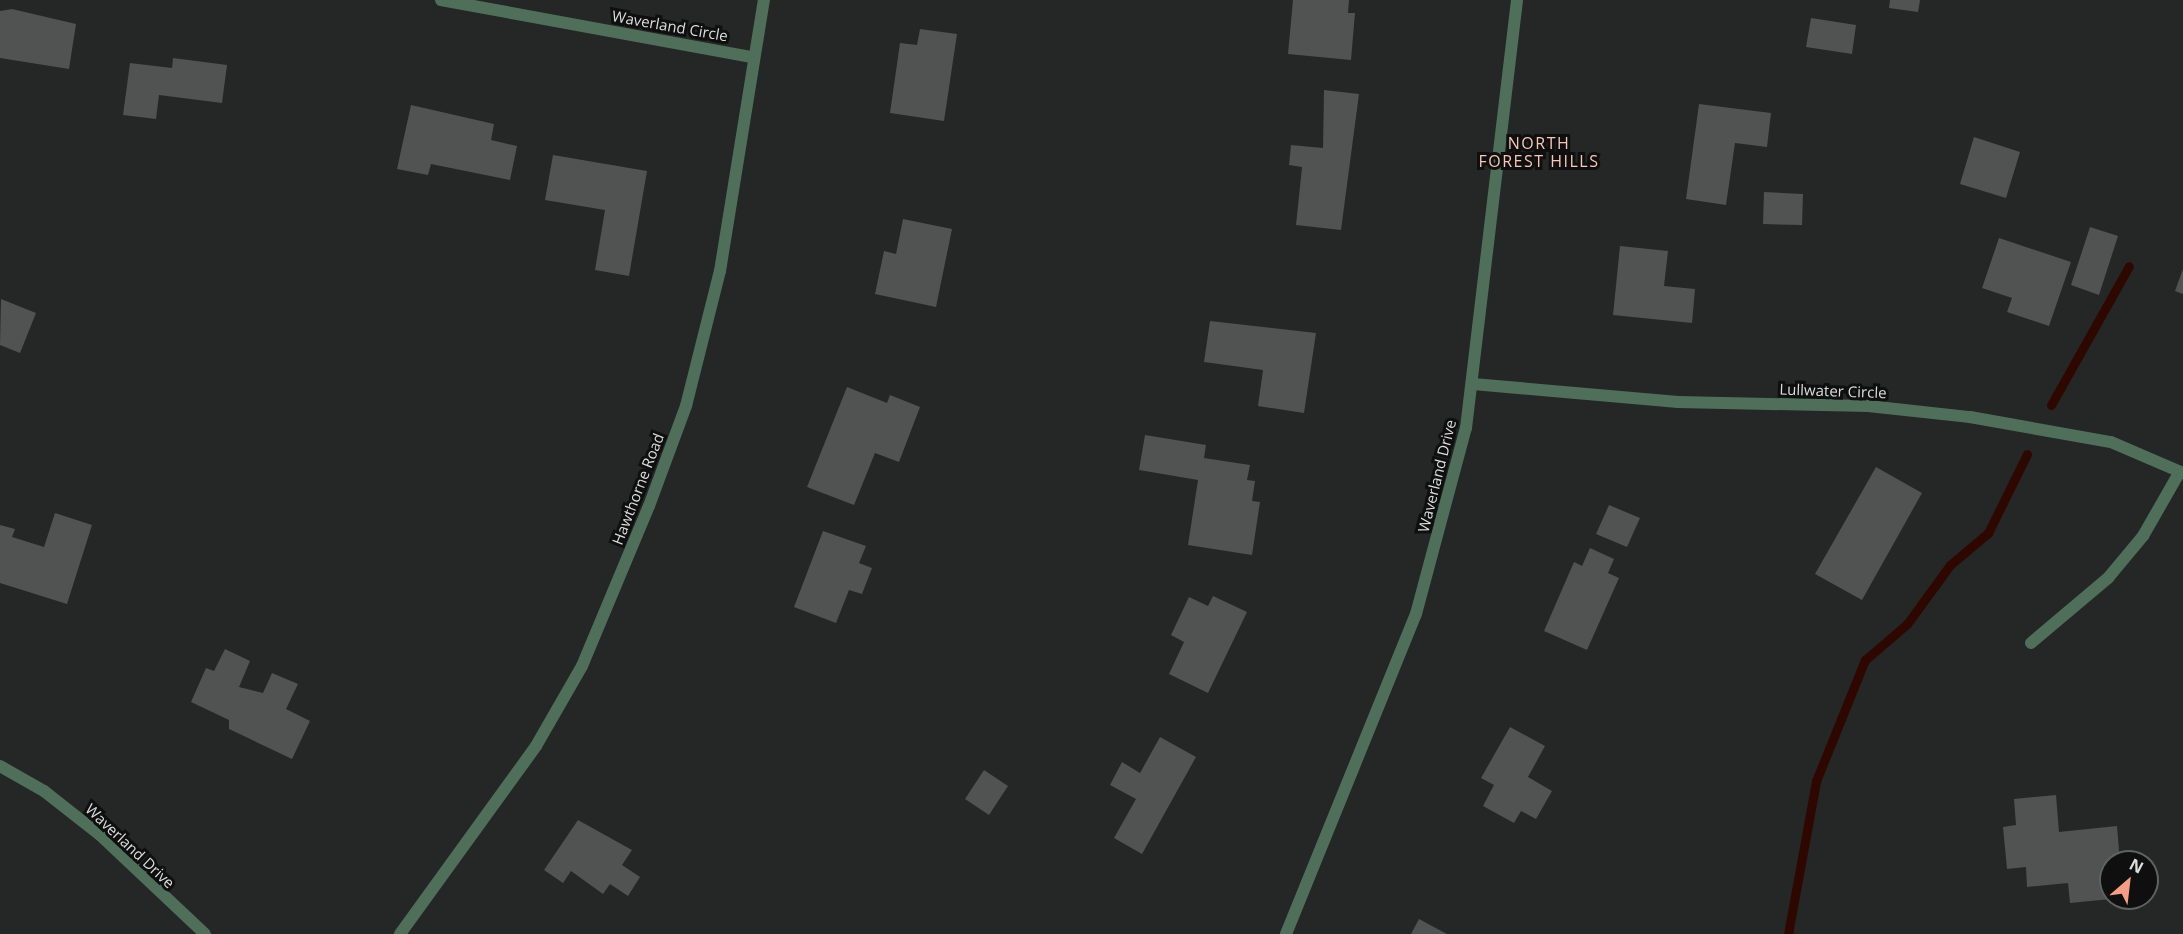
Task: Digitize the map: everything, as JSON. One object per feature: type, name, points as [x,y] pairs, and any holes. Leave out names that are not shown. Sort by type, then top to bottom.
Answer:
[{"type":"street","name":"Waverland Circle","points":[[441,0],[752,57]]},
{"type":"street","name":"Hawthorne Road","points":[[400,934],[536,746],[582,666],[649,506],[686,406],[720,271],[752,57],[764,0]]},
{"type":"street","name":"Waverland Drive","points":[[1286,934],[1416,614],[1473,384],[1517,0]]},
{"type":"street","name":"Lullwater Circle","points":[[1473,384],[1678,402],[1868,406],[1970,417],[2111,442],[2180,474]]},
{"type":"street","points":[[2031,643],[2108,578],[2143,536],[2180,474]]},
{"type":"street","name":"Waverland Drive","points":[[0,766],[44,791],[100,835],[205,934]]},
{"type":"building","points":[[1293,0],[1349,0],[1348,13],[1355,13],[1351,60],[1288,54]]},
{"type":"building","points":[[1890,0],[1920,0],[1918,12],[1889,8]]},
{"type":"building","points":[[12,9],[76,24],[69,69],[0,58],[0,11]]},
{"type":"building","points":[[1811,18],[1856,25],[1852,54],[1806,47]]},
{"type":"building","points":[[920,29],[957,34],[944,121],[890,113],[900,43],[917,45]]},
{"type":"building","points":[[173,58],[227,65],[222,103],[159,95],[156,119],[123,115],[130,63],[172,68]]},
{"type":"building","points":[[1324,90],[1359,94],[1341,230],[1296,225],[1302,167],[1289,165],[1291,145],[1323,148]]},
{"type":"building","points":[[1699,104],[1771,113],[1767,147],[1735,143],[1726,205],[1686,199]]},
{"type":"building","points":[[411,105],[494,124],[491,140],[517,146],[510,180],[431,164],[428,175],[397,169]]},
{"type":"building","points":[[1974,137],[2020,152],[2006,198],[1960,184]]},
{"type":"building","points":[[553,155],[647,171],[629,276],[595,270],[605,210],[545,200]]},
{"type":"building","points":[[1764,192],[1803,194],[1802,225],[1763,224]]},
{"type":"building","points":[[903,219],[952,229],[936,307],[875,294],[884,251],[896,254]]},
{"type":"building","points":[[2090,227],[2118,236],[2099,295],[2071,285]]},
{"type":"building","points":[[1999,238],[2071,262],[2049,326],[2007,312],[2012,298],[1982,288]]},
{"type":"building","points":[[1620,246],[1668,251],[1664,286],[1695,289],[1692,323],[1613,315]]},
{"type":"building","points":[[2183,269],[2183,294],[2175,291]]},
{"type":"building","points":[[1,299],[36,313],[20,353],[0,345]]},
{"type":"building","points":[[1210,321],[1316,333],[1304,413],[1258,406],[1263,370],[1204,362]]},
{"type":"building","points":[[847,387],[887,403],[890,395],[920,407],[899,462],[875,453],[854,505],[807,487]]},
{"type":"building","points":[[1145,435],[1206,445],[1204,458],[1250,465],[1247,480],[1255,481],[1252,501],[1260,502],[1252,555],[1188,545],[1198,480],[1139,470]]},
{"type":"building","points":[[1876,467],[1922,493],[1862,600],[1815,574]]},
{"type":"building","points":[[1609,505],[1640,518],[1627,547],[1596,534]]},
{"type":"building","points":[[55,513],[92,525],[67,604],[0,583],[0,525],[15,529],[12,537],[44,547]]},
{"type":"building","points":[[823,531],[866,546],[859,563],[872,568],[862,594],[849,590],[836,623],[794,607]]},
{"type":"building","points":[[1590,548],[1614,559],[1608,573],[1619,578],[1587,650],[1544,631],[1574,562],[1582,566]]},
{"type":"building","points":[[1213,596],[1247,612],[1208,693],[1169,674],[1184,642],[1171,635],[1189,597],[1208,606]]},
{"type":"building","points":[[225,649],[250,661],[239,687],[263,693],[272,673],[298,684],[286,709],[310,721],[292,759],[229,729],[229,720],[191,702],[206,668],[214,671]]},
{"type":"building","points":[[1510,727],[1545,746],[1528,777],[1552,791],[1536,819],[1521,811],[1514,823],[1483,806],[1494,785],[1481,778]]},
{"type":"building","points":[[1160,737],[1196,757],[1142,854],[1114,838],[1136,799],[1110,785],[1122,762],[1140,773]]},
{"type":"building","points":[[984,770],[1008,786],[989,815],[965,799]]},
{"type":"building","points":[[2056,795],[2059,832],[2117,826],[2119,850],[2099,850],[2099,900],[2070,903],[2068,883],[2027,887],[2026,867],[2007,869],[2003,827],[2016,825],[2014,799]]},
{"type":"building","points":[[578,820],[632,850],[622,865],[640,877],[628,896],[610,884],[603,894],[571,871],[563,883],[544,870]]},
{"type":"building","points":[[1419,919],[1447,934],[1411,934]]},
{"type":"waterway","points":[[2051,405],[2129,266]]},
{"type":"waterway","points":[[1788,934],[1816,781],[1865,660],[1907,624],[1950,565],[1988,533],[2027,454]]},
{"type":"district","name":"NORTH FOREST HILLS","points":[[1539,152]]}]
